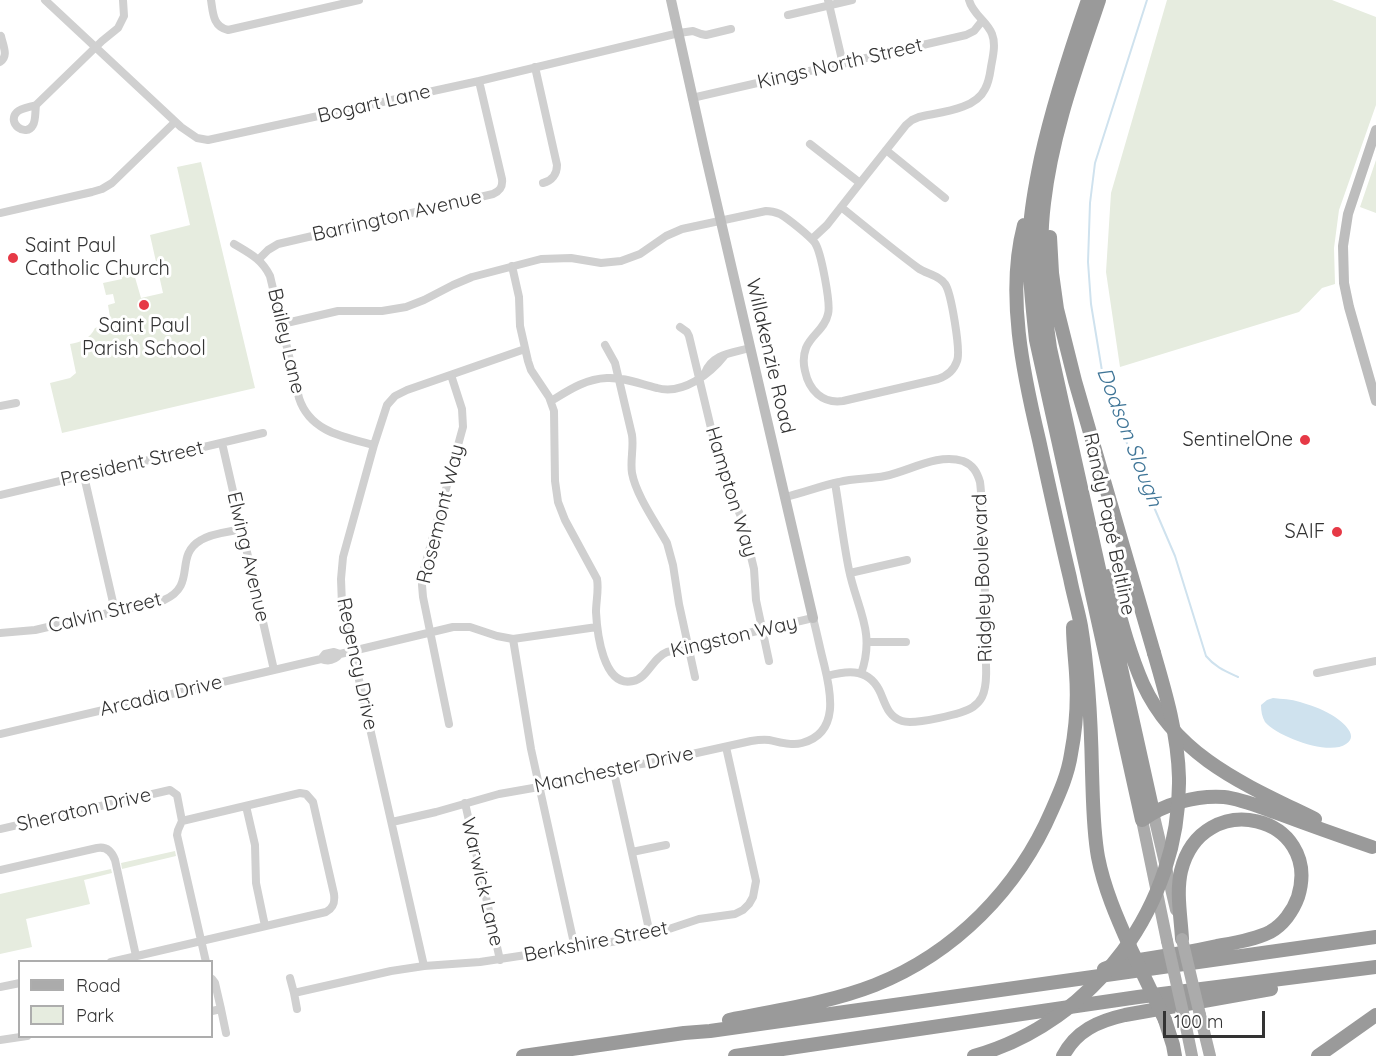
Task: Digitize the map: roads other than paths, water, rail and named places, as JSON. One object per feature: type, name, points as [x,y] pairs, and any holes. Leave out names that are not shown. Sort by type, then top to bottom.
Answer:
[{"type":"highway","name":"Randy Papé Beltline","points":[[1088,0],[1049,122],[1035,185],[1030,228],[1030,263],[1036,340],[1147,816]]},
{"type":"highway","name":"Randy Papé Beltline","points":[[1099,0],[1066,97],[1048,175],[1041,270],[1050,348],[1092,538],[1147,816]]},
{"type":"highway","points":[[974,1056],[1027,1035],[1050,1021],[1089,990],[1117,959],[1134,935],[1153,900],[1167,865],[1179,792],[1176,742],[1167,697],[1075,381],[1057,309],[1052,273],[1050,238],[1054,175],[1088,33]]},
{"type":"highway","points":[[1033,205],[1024,225],[1017,262],[1020,350],[1081,626],[1091,713],[1094,812],[1098,856],[1111,902],[1165,1020],[1175,1056]]},
{"type":"highway","points":[[1092,538],[1106,566],[1133,658],[1144,686],[1160,713],[1181,739],[1203,758],[1236,780],[1374,848]]},
{"type":"highway","points":[[684,1033],[710,1024],[843,996],[875,985],[938,952],[985,912],[1017,873],[1040,837],[1063,785],[1071,757],[1076,713],[1076,674],[1071,583]]},
{"type":"highway","points":[[1147,816],[1166,806],[1186,801],[1225,797],[1247,802],[1374,848]]},
{"type":"highway","points":[[1081,979],[1119,963],[1236,943],[1270,932],[1288,917],[1296,903],[1300,885],[1298,856],[1288,839],[1274,827],[1252,819],[1232,820],[1212,826],[1195,841],[1186,856],[1181,874],[1179,896],[1182,939]]},
{"type":"highway","points":[[523,1056],[1376,937]]},
{"type":"highway","points":[[735,1056],[1138,997],[1376,967]]},
{"type":"highway","points":[[1064,1056],[1078,1035],[1106,1020],[1309,982],[1344,971]]},
{"type":"highway","points":[[1318,1056],[1376,1015]]},
{"type":"main road","name":"Randy Papé Beltline","points":[[1147,816],[1182,939],[1210,1056]]},
{"type":"main road","name":"Randy Papé Beltline","points":[[1147,816],[1167,941],[1192,1056]]},
{"type":"street","points":[[0,213],[102,189],[113,182],[175,122],[45,0]]},
{"type":"street","points":[[36,105],[120,25],[125,12],[123,0]]},
{"type":"street","points":[[211,0],[216,22],[223,29],[230,30],[359,0]]},
{"type":"street","name":"Willakenzie Road","points":[[671,0],[826,676],[831,699],[828,720]]},
{"type":"street","points":[[788,15],[829,3],[852,0]]},
{"type":"street","points":[[812,239],[825,227],[906,125],[919,117],[968,105],[983,93],[988,82],[994,46],[991,32],[973,10],[969,0]]},
{"type":"street","points":[[829,3],[843,64]]},
{"type":"street","name":"Kings North Street","points":[[693,98],[966,35],[974,31],[982,21]]},
{"type":"street","name":"Bogart Lane","points":[[175,122],[201,140],[214,140],[479,81],[679,33],[693,31],[706,34],[731,29]]},
{"type":"street","points":[[0,35],[5,56],[0,62]]},
{"type":"street","points":[[535,67],[557,165],[553,178],[543,183]]},
{"type":"street","name":"Barrington Avenue","points":[[259,260],[268,250],[278,244],[493,194],[503,188],[479,81]]},
{"type":"street","points":[[1376,130],[1348,214],[1343,256],[1344,283],[1349,307],[1376,401]]},
{"type":"street","points":[[810,144],[860,183]]},
{"type":"street","points":[[886,150],[945,198]]},
{"type":"street","points":[[282,324],[338,311],[378,311],[406,307],[472,276],[541,259],[621,261],[640,254],[676,231],[756,212],[771,211],[784,217],[812,239],[818,249],[829,304],[828,315],[804,354],[808,381],[816,394],[830,401],[843,401],[945,376],[957,360],[958,351],[950,296],[946,284],[920,269],[841,207]]},
{"type":"street","points":[[234,244],[259,260]]},
{"type":"street","name":"Bailey Lane","points":[[259,260],[270,276],[299,398],[308,416],[318,426],[330,432],[374,445]]},
{"type":"street","points":[[512,266],[519,297],[520,326],[531,370],[551,401],[586,381],[605,378],[618,378],[669,390],[699,379],[705,373],[708,365],[717,357],[750,348]]},
{"type":"street","name":"Hampton Way","points":[[680,327],[689,336],[722,474],[742,519],[754,568],[756,597],[769,661]]},
{"type":"street","points":[[605,345],[613,359],[633,439],[633,478],[670,553],[695,677]]},
{"type":"street","name":"Regency Drive","points":[[424,966],[341,600],[343,557],[374,445],[385,410],[392,398],[407,390],[525,349]]},
{"type":"street","name":"Rosemont Way","points":[[449,724],[423,597],[422,579],[462,427],[462,409],[451,375]]},
{"type":"street","name":"Kingston Way","points":[[551,401],[555,420],[557,497],[565,520],[597,579],[597,627],[608,668],[617,684],[641,677],[661,655],[813,618]]},
{"type":"street","points":[[0,406],[16,403]]},
{"type":"street","name":"President Street","points":[[0,495],[263,433]]},
{"type":"street","name":"Elwing Avenue","points":[[222,443],[274,670]]},
{"type":"street","points":[[785,497],[835,483],[884,476],[944,460],[957,460],[969,465],[976,457]]},
{"type":"street","name":"Ridgley Boulevard","points":[[861,674],[877,686],[884,705],[890,713],[904,722],[918,722],[964,711],[976,705],[982,698],[986,678],[981,491],[977,473],[969,465]]},
{"type":"street","points":[[84,476],[116,611]]},
{"type":"street","points":[[826,676],[848,671],[861,674],[867,642],[864,621],[850,573],[835,483]]},
{"type":"street","name":"Calvin Street","points":[[0,633],[35,630],[164,600],[180,589],[183,583],[186,558],[194,544],[205,537],[242,529]]},
{"type":"street","points":[[850,573],[907,560]]},
{"type":"street","name":"Arcadia Drive","points":[[0,734],[321,659],[327,661],[336,659],[340,654],[465,626],[513,639],[597,627]]},
{"type":"street","points":[[513,639],[528,734],[575,948]]},
{"type":"street","points":[[867,642],[906,642]]},
{"type":"street","points":[[1317,674],[1376,661]]},
{"type":"street","name":"Manchester Drive","points":[[392,822],[499,794],[573,780],[613,768],[656,762],[751,741],[803,743],[819,734],[828,720]]},
{"type":"street","name":"Berkshire Street","points":[[294,993],[383,972],[500,960],[618,941],[703,918],[739,913],[746,908],[753,897],[756,886],[726,747]]},
{"type":"street","points":[[613,768],[650,934]]},
{"type":"street","name":"Sheraton Drive","points":[[0,829],[170,790],[177,795],[182,820]]},
{"type":"street","points":[[119,960],[202,941],[326,912],[333,908],[335,899],[313,802],[309,796],[300,794],[182,820],[177,835],[202,941],[206,960]]},
{"type":"street","name":"Warwick Lane","points":[[465,803],[500,960]]},
{"type":"street","points":[[246,806],[255,845],[256,883],[265,926]]},
{"type":"street","points":[[632,852],[666,845]]},
{"type":"street","points":[[0,870],[102,847],[108,849],[115,860],[136,956]]},
{"type":"street","points":[[290,978],[297,1009]]},
{"type":"street","points":[[213,980],[226,1033]]},
{"type":"street","points":[[0,987],[18,983]]},
{"type":"street","points":[[213,1011],[221,1009]]},
{"type":"street","points":[[0,1040],[18,1037]]},
{"type":"water","points":[[1273,698],[1297,701],[1327,712],[1347,728],[1351,736],[1350,740],[1338,747],[1328,748],[1304,743],[1281,733],[1265,722],[1262,714],[1261,705]]},
{"type":"waterway","name":"Dodson Slough","points":[[1147,0],[1095,163],[1090,203],[1088,262],[1091,304],[1103,377],[1129,449],[1175,556],[1206,656],[1217,666],[1238,677]]},
{"type":"place","name":"Saint Paul Catholic Church","points":[[13,258]]},
{"type":"place","name":"Saint Paul Parish School","points":[[144,305]]},
{"type":"place","name":"SentinelOne","points":[[1305,440]]},
{"type":"place","name":"SAIF","points":[[1337,532]]}]
